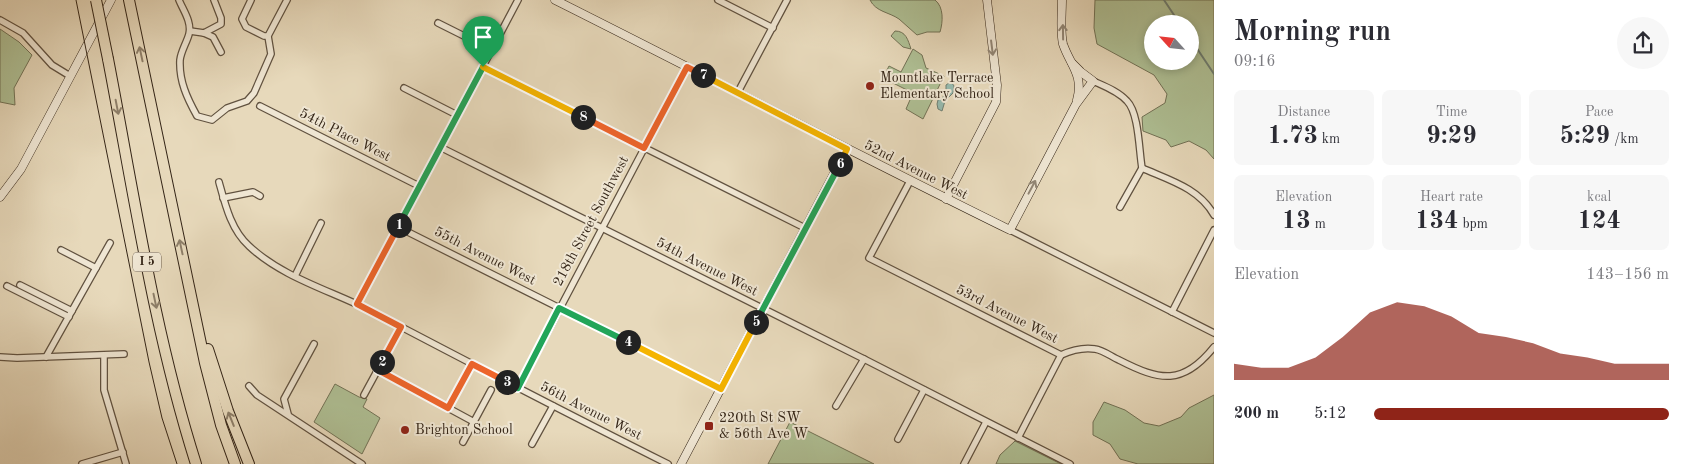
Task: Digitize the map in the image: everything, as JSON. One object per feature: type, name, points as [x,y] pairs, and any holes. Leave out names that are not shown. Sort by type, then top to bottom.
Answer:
[{"type":"highway","name":"I 5","points":[[96,0],[154,300],[185,429],[196,464]]},
{"type":"highway","points":[[130,0],[213,395],[235,464]]},
{"type":"highway","points":[[191,295],[228,411],[249,464]]},
{"type":"street","points":[[0,197],[21,169],[111,0]]},
{"type":"street","points":[[179,0],[187,18],[190,31],[180,57],[180,75],[187,97],[197,116],[212,120],[227,108],[247,101],[254,93],[270,54],[268,36],[287,0]]},
{"type":"street","points":[[204,33],[221,24],[221,18],[214,0]]},
{"type":"street","points":[[251,0],[242,19],[246,27],[264,36],[268,36]]},
{"type":"street","points":[[357,304],[518,0]]},
{"type":"street","name":"52nd Avenue West","points":[[555,0],[1214,333]]},
{"type":"street","points":[[718,0],[773,28]]},
{"type":"street","points":[[738,92],[787,0]]},
{"type":"street","points":[[946,199],[996,102],[997,85],[986,0]]},
{"type":"street","points":[[1062,0],[1063,42],[1079,80],[1080,91],[1076,104]]},
{"type":"street","points":[[0,20],[23,33],[52,64],[70,76]]},
{"type":"street","points":[[438,23],[492,50]]},
{"type":"street","points":[[190,31],[204,33],[212,37],[221,52]]},
{"type":"street","points":[[1072,63],[1093,81],[1128,101],[1134,113],[1142,168],[1120,207]]},
{"type":"street","points":[[483,67],[805,228]]},
{"type":"street","name":"218th Street Southwest","points":[[518,388],[687,67]]},
{"type":"street","points":[[1010,230],[1076,104],[1093,81]]},
{"type":"street","points":[[404,88],[457,115]]},
{"type":"street","name":"54th Place West","points":[[260,106],[419,186]]},
{"type":"street","name":"54th Avenue West","points":[[440,147],[1070,464]]},
{"type":"street","points":[[681,464],[847,149]]},
{"type":"street","points":[[1142,168],[1188,188],[1200,197],[1210,208],[1214,216]]},
{"type":"street","name":"53rd Avenue West","points":[[910,181],[869,258],[1061,356],[1073,350],[1097,349],[1138,370],[1155,376],[1166,377],[1190,371],[1203,361],[1214,347]]},
{"type":"street","name":"56th Avenue West","points":[[219,182],[230,219],[247,244],[265,260],[357,304],[668,464]]},
{"type":"street","points":[[223,198],[253,192],[260,196]]},
{"type":"street","points":[[295,276],[321,223]]},
{"type":"street","name":"55th Avenue West","points":[[398,227],[721,389]]},
{"type":"street","points":[[1172,312],[1214,230]]},
{"type":"street","points":[[46,357],[110,243]]},
{"type":"street","points":[[61,250],[96,268]]},
{"type":"street","points":[[20,285],[70,314]]},
{"type":"street","points":[[7,286],[70,314]]},
{"type":"street","points":[[364,395],[401,327]]},
{"type":"street","points":[[288,414],[284,399],[314,344]]},
{"type":"street","points":[[0,357],[104,356],[124,354]]},
{"type":"street","points":[[104,356],[104,390],[126,464]]},
{"type":"street","points":[[1018,438],[1061,356]]},
{"type":"street","points":[[836,406],[864,359]]},
{"type":"street","points":[[448,408],[472,364]]},
{"type":"street","points":[[378,370],[474,422]]},
{"type":"street","points":[[249,386],[257,395],[362,464]]},
{"type":"street","points":[[464,442],[492,390]]},
{"type":"street","points":[[898,439],[924,390]]},
{"type":"street","points":[[532,444],[553,406]]},
{"type":"street","points":[[964,464],[986,422]]},
{"type":"street","points":[[82,464],[123,452]]},
{"type":"green space","points":[[870,0],[935,0],[941,11],[940,32],[927,32],[917,35],[899,19],[879,9]]},
{"type":"green space","points":[[1095,0],[1214,0],[1214,159],[1206,150],[1189,141],[1171,147],[1166,140],[1143,131],[1142,117],[1165,103],[1167,94],[1154,75],[1145,70],[1199,70],[1199,15],[1144,15],[1144,70],[1097,44],[1094,28]]},
{"type":"green space","points":[[0,29],[19,42],[32,55],[14,88],[15,105],[0,102]]},
{"type":"green space","points":[[895,31],[904,34],[908,39],[911,49],[903,47],[891,36]]},
{"type":"green space","points":[[913,49],[922,55],[926,68],[944,76],[923,119],[906,109],[913,93],[883,78],[889,66],[901,72]]},
{"type":"green space","points":[[335,384],[359,397],[367,399],[363,407],[380,418],[362,454],[314,422]]},
{"type":"green space","points":[[1214,395],[1214,464],[1138,464],[1120,459],[1110,444],[1093,435],[1093,422],[1104,402],[1125,410],[1144,423],[1159,426],[1181,417],[1189,408]]},
{"type":"green space","points":[[790,422],[874,464],[768,464]]},
{"type":"green space","points":[[1015,441],[1061,464],[996,464],[1000,455]]},
{"type":"water","points":[[952,83],[954,86],[953,93],[945,101],[942,111],[938,109],[938,100],[946,95],[946,85]]},
{"type":"waterway","points":[[1164,0],[1174,15]]},
{"type":"waterway","points":[[1199,52],[1214,74]]},
{"type":"tram line","points":[[76,0],[149,362],[162,418],[177,464]]},
{"type":"place","name":"Mountlake Terrace Elementary School","points":[[870,86]]},
{"type":"place","name":"220th St SW & 56th Ave W","points":[[709,426]]},
{"type":"place","name":"Brighton School","points":[[405,430]]},
{"type":"route","points":[[483,67],[644,148],[687,67],[847,149],[721,389],[559,308],[518,388],[472,364],[448,408],[378,370],[401,327],[357,304],[483,67]]}]
